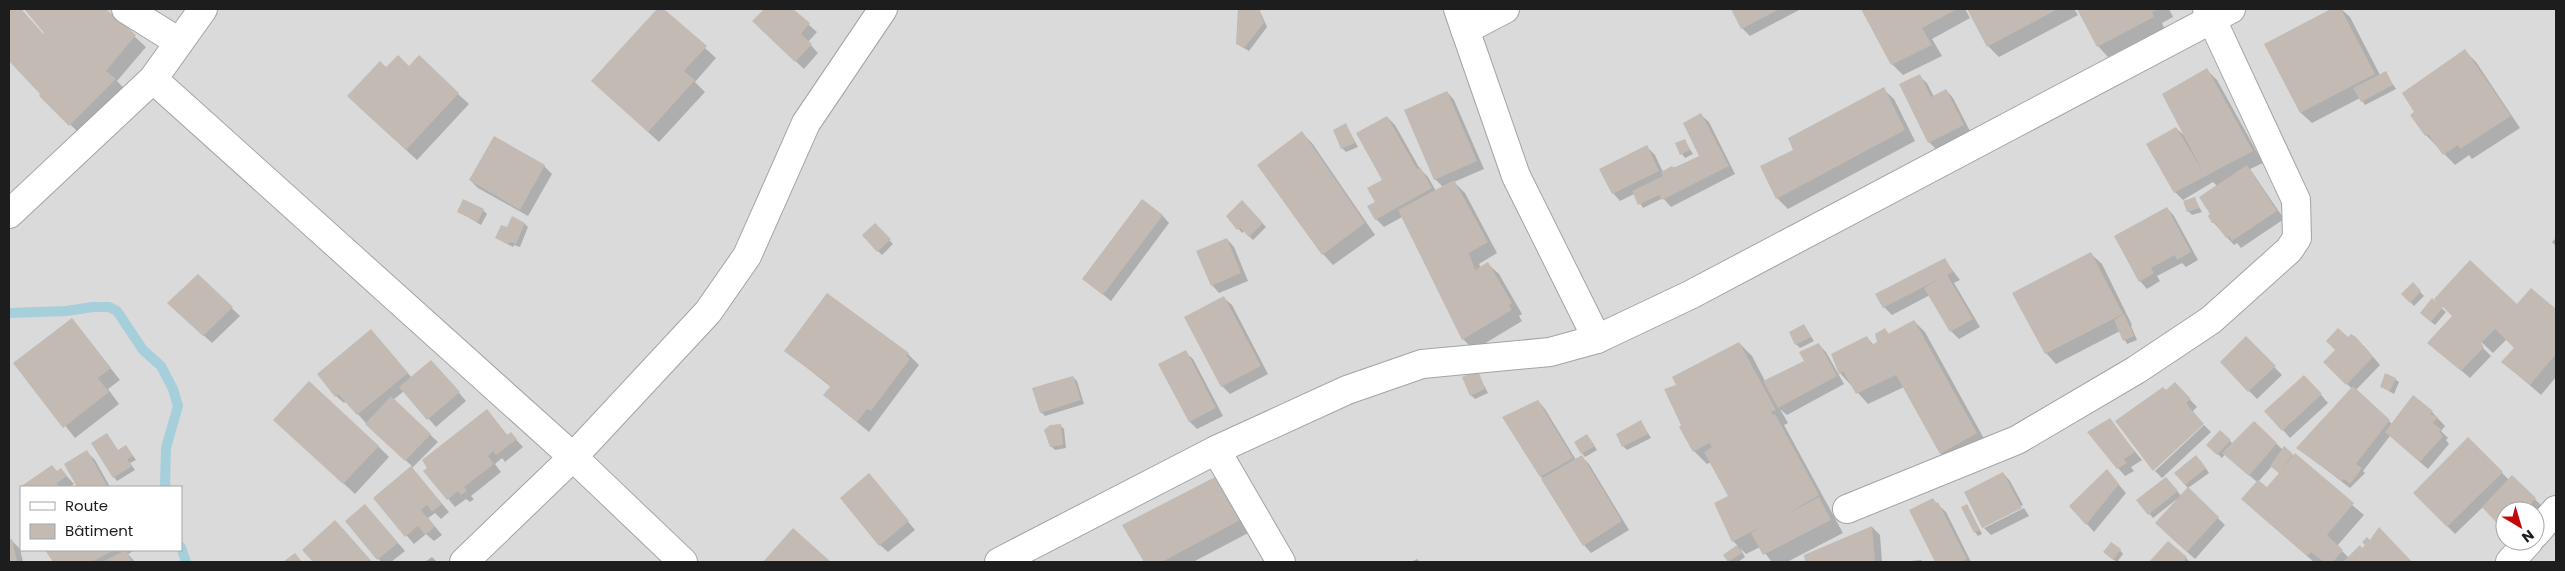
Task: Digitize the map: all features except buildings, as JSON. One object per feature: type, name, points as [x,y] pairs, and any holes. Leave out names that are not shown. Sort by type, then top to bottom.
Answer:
[{"type":"street","points":[[126,9],[179,42]]},
{"type":"street","points":[[9,214],[154,79],[203,9]]},
{"type":"street","points":[[464,562],[572,457],[708,312],[747,256],[806,123],[883,9]]},
{"type":"street","points":[[1505,9],[1461,19],[1516,176],[1597,339]]},
{"type":"street","points":[[999,562],[1216,450],[1347,390],[1422,364],[1550,352],[1597,339],[1690,295],[2217,12],[2296,200],[2297,238],[2289,250],[2211,320],[2110,385],[2018,440],[1847,508]]},
{"type":"street","points":[[154,79],[572,457],[683,562]]},
{"type":"street","points":[[1216,450],[1280,562]]},
{"type":"street","points":[[2545,523],[2556,510]]},
{"type":"street","points":[[2510,562],[2520,551]]},
{"type":"shaded area","points":[[9,9],[2556,9],[2556,562],[9,562]]},
{"type":"waterway","points":[[9,313],[66,311],[93,307],[109,307],[117,311],[143,350],[161,366],[173,389],[178,406],[166,448],[165,486]]},
{"type":"waterway","points":[[182,550],[186,562]]}]
